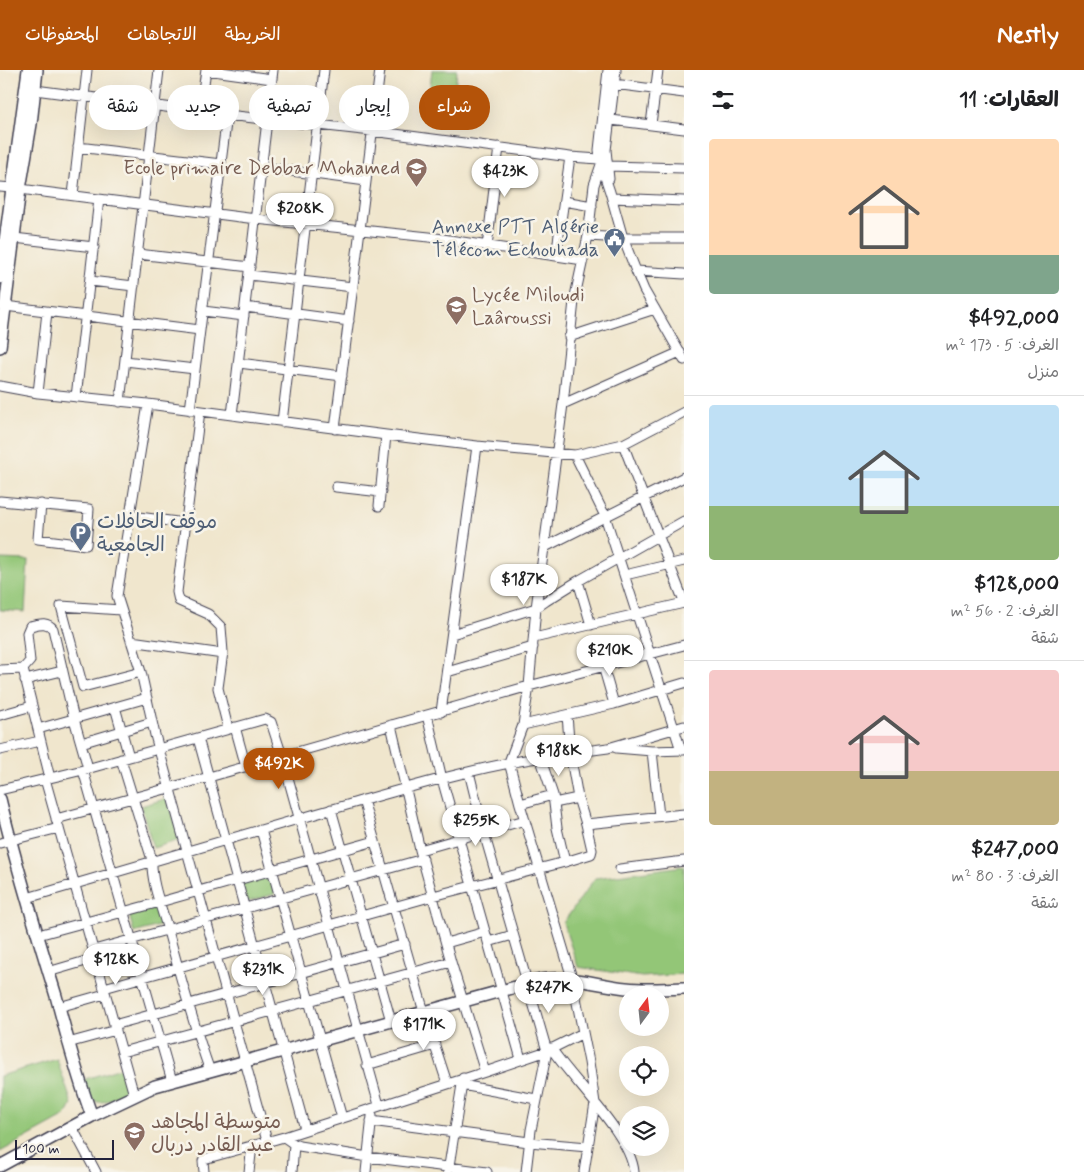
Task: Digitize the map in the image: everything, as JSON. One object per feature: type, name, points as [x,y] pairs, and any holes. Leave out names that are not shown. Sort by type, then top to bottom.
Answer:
[{"type":"main road","points":[[0,278],[28,70]]},
{"type":"main road","points":[[11,188],[35,90],[37,70]]},
{"type":"main road","points":[[0,348],[5,306],[6,241]]},
{"type":"main road","points":[[0,798],[5,843],[27,898],[82,1093],[92,1116]]},
{"type":"main road","points":[[0,1166],[134,1095],[172,1081],[527,984],[551,978],[572,978],[626,988],[651,990],[684,988]]},
{"type":"street","points":[[72,195],[87,70]]},
{"type":"street","points":[[157,88],[159,70]]},
{"type":"street","points":[[204,85],[206,70],[272,74]]},
{"type":"street","points":[[322,85],[324,70]]},
{"type":"street","points":[[378,85],[380,70]]},
{"type":"street","points":[[563,404],[682,356],[636,271],[623,238],[602,163],[608,70]]},
{"type":"street","points":[[584,1172],[595,1103],[583,1033],[572,978],[509,762],[523,724],[529,686],[536,608],[563,404],[574,301],[588,236],[594,185],[606,150],[616,70]]},
{"type":"street","points":[[651,124],[658,70]]},
{"type":"street","points":[[614,84],[684,93]]},
{"type":"street","points":[[35,90],[89,98]]},
{"type":"street","points":[[611,120],[684,129]]},
{"type":"street","points":[[120,402],[153,130]]},
{"type":"street","points":[[225,130],[195,369],[195,410],[178,598],[184,604],[208,614],[222,628],[223,654],[218,688],[246,767]]},
{"type":"street","points":[[232,415],[266,130]]},
{"type":"street","points":[[282,422],[316,130]]},
{"type":"street","points":[[335,429],[372,130],[602,163],[684,168]]},
{"type":"street","points":[[78,147],[221,164]]},
{"type":"street","points":[[488,246],[499,147]]},
{"type":"street","points":[[556,256],[570,157]]},
{"type":"street","points":[[262,168],[366,181]]},
{"type":"street","points":[[11,188],[256,219],[429,237],[583,260]]},
{"type":"street","points":[[611,195],[684,200]]},
{"type":"street","points":[[76,397],[99,199]]},
{"type":"street","points":[[564,201],[592,206]]},
{"type":"street","points":[[588,236],[684,238]]},
{"type":"street","points":[[6,241],[94,247]]},
{"type":"street","points":[[138,254],[208,262],[299,280],[353,287]]},
{"type":"street","points":[[636,271],[684,274]]},
{"type":"street","points":[[90,281],[134,286]]},
{"type":"street","points":[[5,306],[200,330]]},
{"type":"street","points":[[569,337],[655,309]]},
{"type":"street","points":[[203,311],[295,314],[349,320]]},
{"type":"street","points":[[38,393],[47,312]]},
{"type":"street","points":[[125,360],[195,369]]},
{"type":"street","points":[[239,363],[342,376]]},
{"type":"street","points":[[2,384],[38,393],[148,404],[476,446],[575,455],[623,444],[684,412]]},
{"type":"street","points":[[148,404],[117,596],[141,672],[152,722],[267,1141]]},
{"type":"street","points":[[379,506],[386,435]]},
{"type":"street","points":[[447,672],[533,642],[591,625],[684,602],[623,444]]},
{"type":"street","points":[[441,712],[476,446]]},
{"type":"street","points":[[575,455],[605,516],[682,750],[608,748]]},
{"type":"street","points":[[545,547],[684,476]]},
{"type":"street","points":[[336,487],[380,492]]},
{"type":"street","points":[[0,501],[41,504],[90,509],[86,545],[38,539],[41,504]]},
{"type":"street","points":[[131,516],[184,523]]},
{"type":"street","points":[[452,634],[536,608],[578,581],[684,521]]},
{"type":"street","points":[[625,575],[684,562]]},
{"type":"street","points":[[578,581],[591,625]]},
{"type":"street","points":[[121,610],[61,606],[83,686],[141,672]]},
{"type":"street","points":[[0,670],[23,669],[30,661],[27,633],[30,626],[47,624],[53,630],[81,743],[94,809],[172,1081]]},
{"type":"street","points":[[131,641],[223,654]]},
{"type":"street","points":[[56,818],[171,788],[684,644]]},
{"type":"street","points":[[603,666],[614,704]]},
{"type":"street","points":[[23,669],[38,729],[56,818],[134,1095]]},
{"type":"street","points":[[25,680],[62,671]]},
{"type":"street","points":[[523,724],[614,704],[684,683]]},
{"type":"street","points":[[38,729],[147,698]]},
{"type":"street","points":[[0,715],[32,706]]},
{"type":"street","points":[[115,707],[122,731],[133,798],[152,860],[151,868],[167,930],[196,1031],[210,1071]]},
{"type":"street","points":[[427,715],[458,839],[521,1059]]},
{"type":"street","points":[[59,1007],[142,978],[217,956],[394,906],[540,869],[591,853],[570,753],[567,715]]},
{"type":"street","points":[[0,790],[85,769],[265,719],[272,723],[340,962],[367,1066],[375,1107],[371,1121],[366,1172]]},
{"type":"street","points":[[81,743],[152,722]]},
{"type":"street","points":[[391,725],[433,896],[462,1001],[485,1072]]},
{"type":"street","points":[[27,898],[152,860],[406,788],[509,762],[608,748],[684,726]]},
{"type":"street","points":[[198,738],[305,1129]]},
{"type":"street","points":[[0,750],[40,741]]},
{"type":"street","points":[[652,750],[659,816]]},
{"type":"street","points":[[540,757],[554,799],[557,828],[565,862]]},
{"type":"street","points":[[469,772],[527,984],[549,1049],[595,1103],[622,1141],[632,1160],[634,1172]]},
{"type":"street","points":[[520,804],[578,798]]},
{"type":"street","points":[[363,800],[424,1012],[448,1083]]},
{"type":"street","points":[[331,809],[391,1021]]},
{"type":"street","points":[[586,824],[684,814]]},
{"type":"street","points":[[48,972],[131,940],[383,870],[458,839],[525,820]]},
{"type":"street","points":[[5,843],[59,828]]},
{"type":"street","points":[[261,830],[342,1118]]},
{"type":"street","points":[[38,935],[375,841]]},
{"type":"street","points":[[620,869],[684,861]]},
{"type":"street","points":[[446,943],[485,932]]},
{"type":"street","points":[[488,942],[513,935]]},
{"type":"street","points":[[68,1044],[152,1014],[405,944]]},
{"type":"street","points":[[122,1052],[451,962]]},
{"type":"street","points":[[204,1172],[204,1159],[342,1118],[448,1083],[462,1081],[549,1049],[583,1033]]},
{"type":"street","points":[[367,1066],[435,1045]]},
{"type":"street","points":[[526,1172],[536,1099],[549,1049]]},
{"type":"street","points":[[462,1081],[536,1099]]},
{"type":"street","points":[[448,1170],[456,1132],[462,1081]]},
{"type":"street","points":[[371,1121],[529,1142],[588,1147]]},
{"type":"street","points":[[72,1127],[96,1172]]},
{"type":"street","points":[[284,1136],[294,1144],[448,1170],[486,1172]]},
{"type":"street","points":[[292,1172],[294,1144]]},
{"type":"street","points":[[249,1172],[252,1145]]},
{"type":"street","points":[[408,1172],[409,1162]]},
{"type":"green space","points":[[432,70],[457,70],[456,85],[430,85]]},
{"type":"green space","points":[[0,559],[28,560],[25,612],[0,610]]},
{"type":"green space","points":[[168,798],[180,840],[153,848],[141,806]]},
{"type":"green space","points":[[684,866],[684,974],[642,977],[578,967],[563,923],[595,878]]},
{"type":"green space","points":[[270,875],[275,894],[247,902],[241,883]]},
{"type":"green space","points":[[157,907],[162,925],[134,933],[129,914]]},
{"type":"green space","points":[[57,1059],[72,1104],[69,1111],[62,1118],[0,1152],[0,1076]]},
{"type":"green space","points":[[121,1068],[127,1091],[104,1102],[95,1101],[91,1098],[82,1080]]},
{"type":"place","name":"Ecole primaire Debbar Mohamed","points":[[416,187]]},
{"type":"place","name":"Annexe PTT Algérie Télécom Echouhada","points":[[615,258]]},
{"type":"place","name":"Lycée Miloudi Laâroussi","points":[[456,325]]},
{"type":"place","name":"موقف الحافلات الجامعية","points":[[81,552]]},
{"type":"place","name":"متوسطة المجاهد عبد القادر دربال","points":[[135,1152]]}]
